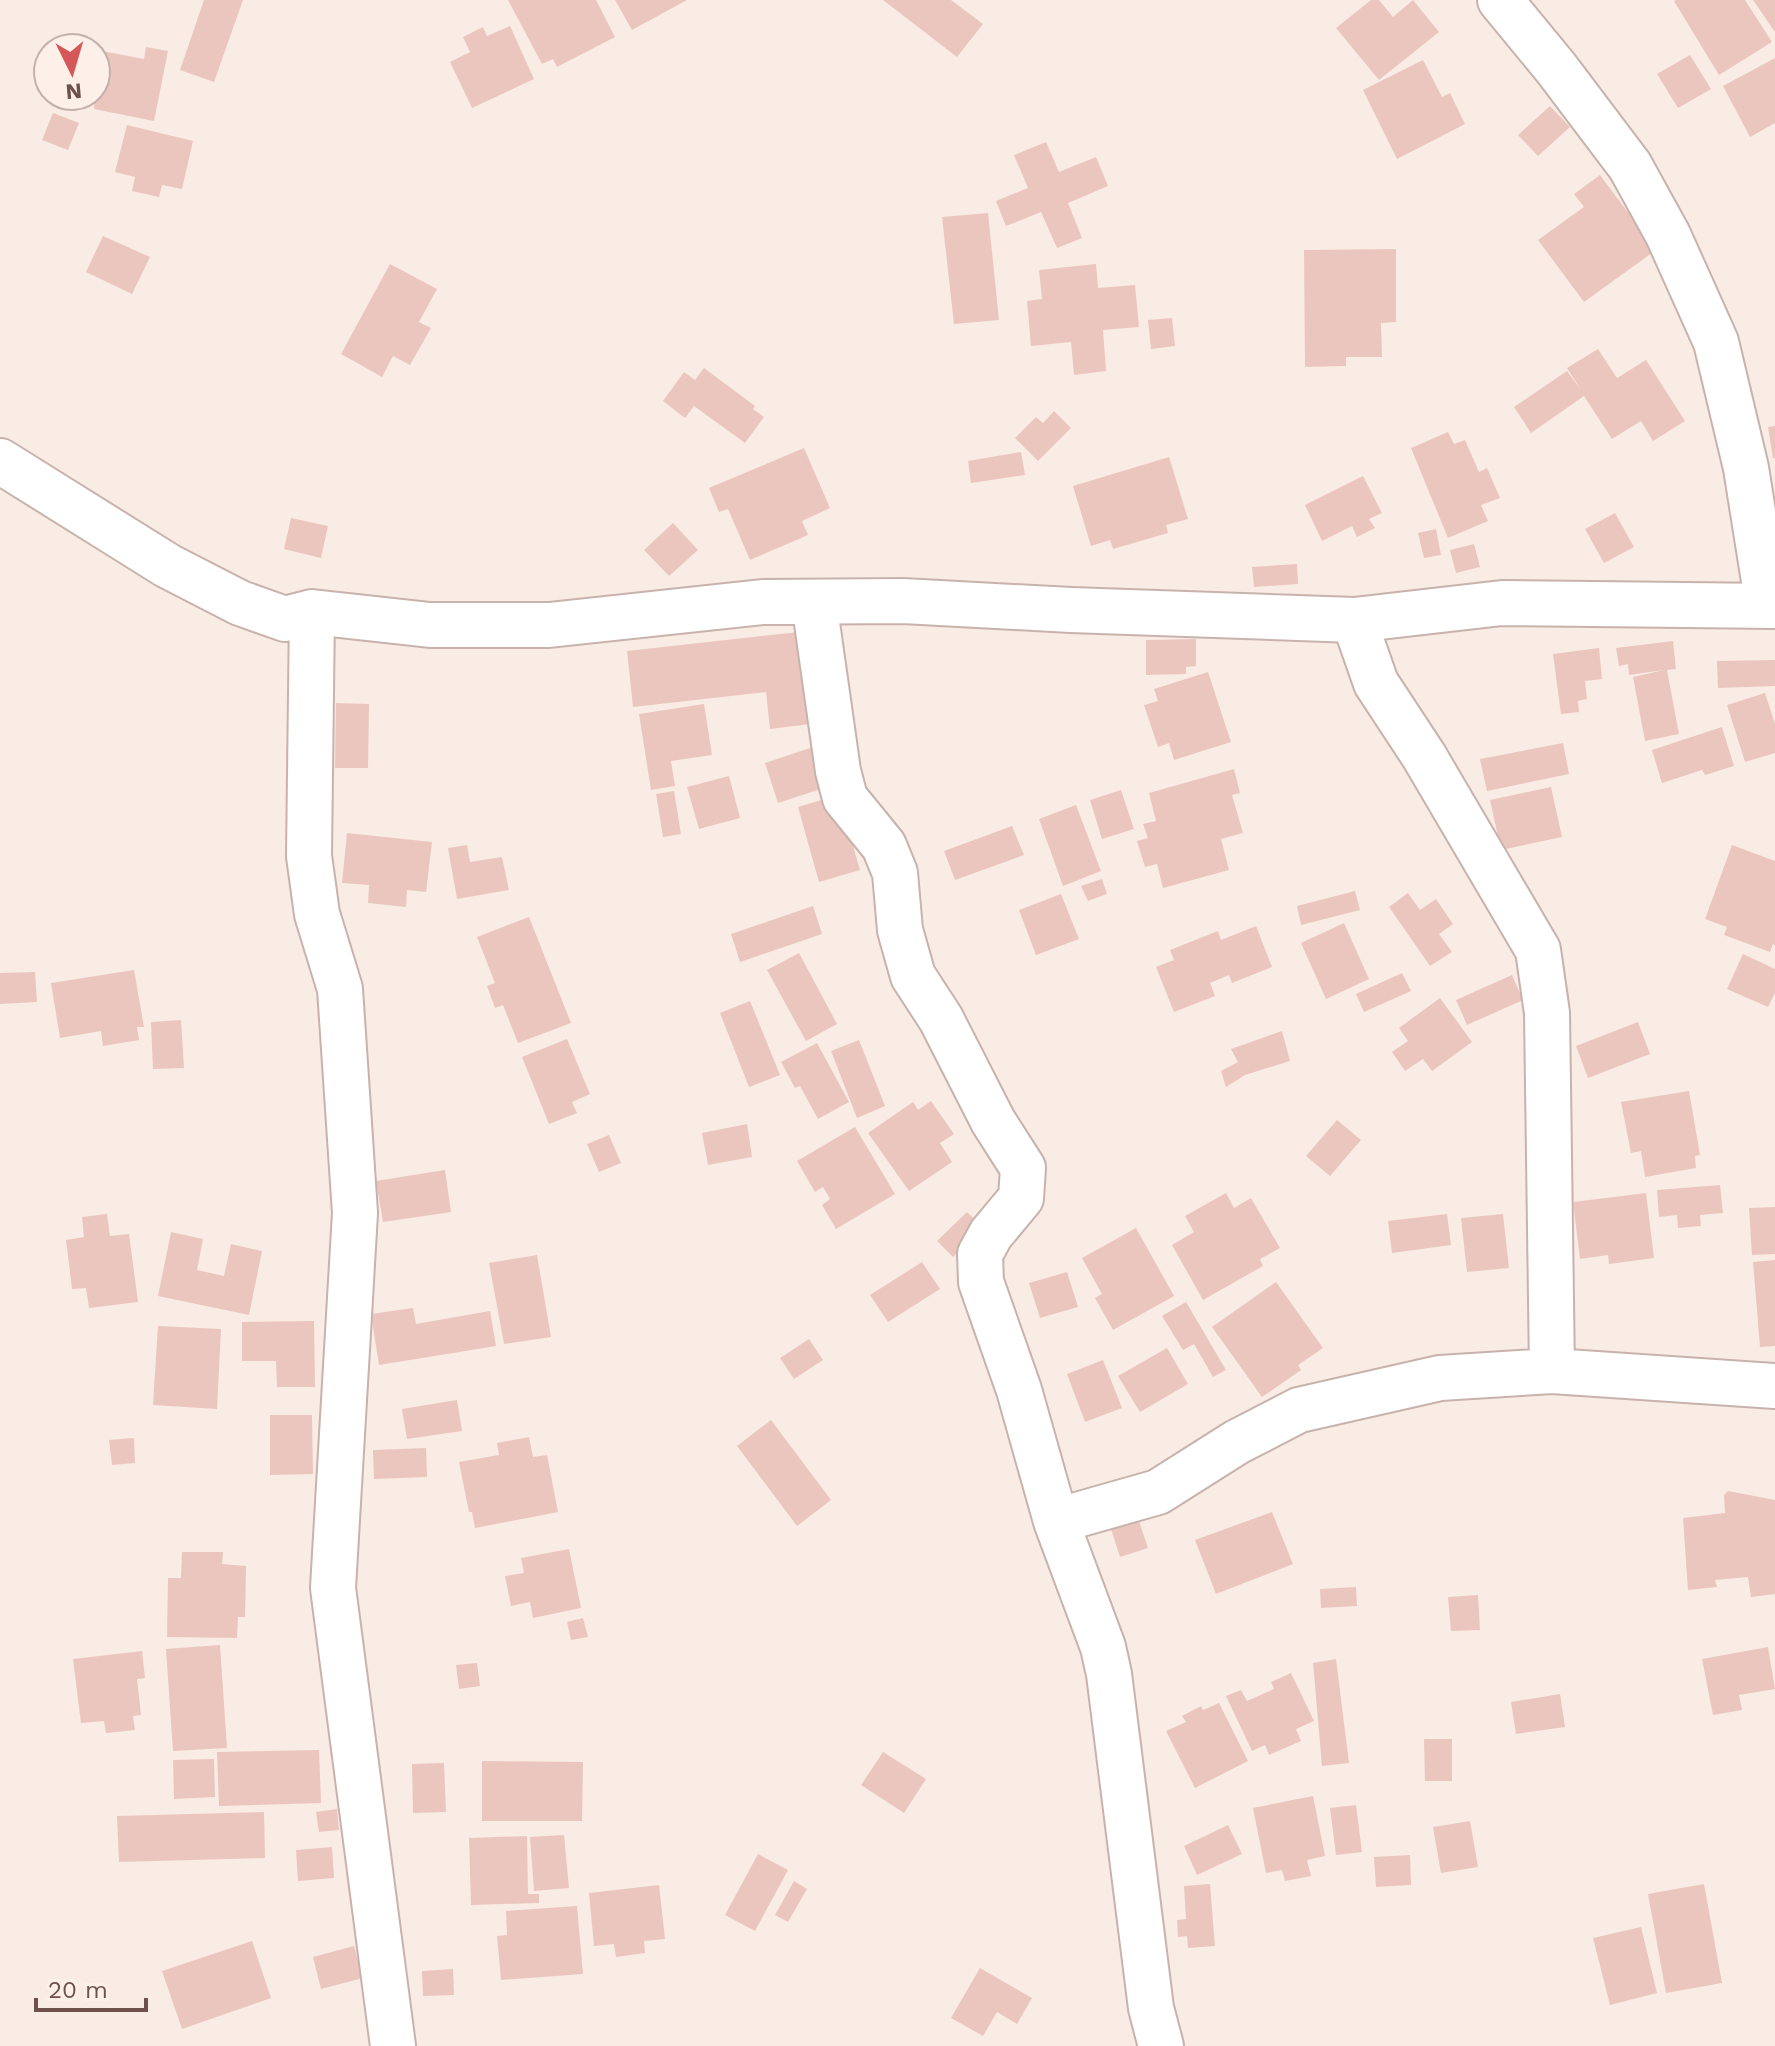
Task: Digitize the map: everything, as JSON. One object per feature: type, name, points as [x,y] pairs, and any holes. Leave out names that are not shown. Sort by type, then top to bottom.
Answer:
[{"type":"street","points":[[0,461],[168,566],[240,603],[285,619],[312,612],[430,625],[549,625],[762,602],[903,601],[1354,620],[1502,603],[1772,606],[1746,468],[1716,342],[1680,262],[1630,166],[1500,0]]},
{"type":"street","points":[[814,602],[838,771],[845,798],[884,846],[895,873],[900,930],[913,976],[941,1019],[993,1121],[1023,1168],[1021,1198],[991,1234],[980,1254],[981,1282],[1019,1390],[1056,1521],[1103,1647],[1151,2008],[1161,2046]]},
{"type":"street","points":[[312,612],[309,856],[317,914],[340,989],[355,1213],[333,1588],[393,2046]]},
{"type":"street","points":[[1354,620],[1376,683],[1432,769],[1538,950],[1547,1013],[1552,1371]]},
{"type":"street","points":[[1056,1521],[1158,1492],[1237,1442],[1299,1410],[1440,1378],[1552,1371],[1775,1386]]},
{"type":"building","points":[[204,0],[243,0],[214,82],[180,70]]},
{"type":"building","points":[[508,0],[596,0],[615,37],[557,67],[553,59],[542,64]]},
{"type":"building","points":[[615,0],[687,0],[632,30]]},
{"type":"building","points":[[883,0],[951,0],[983,24],[957,57]]},
{"type":"building","points":[[1371,0],[1379,0],[1393,17],[1413,0],[1439,32],[1379,80],[1336,28]]},
{"type":"building","points":[[1676,0],[1745,0],[1772,42],[1719,75]]},
{"type":"building","points":[[1753,0],[1775,0],[1775,32]]},
{"type":"building","points":[[510,26],[534,79],[472,108],[450,62],[470,52],[463,37],[483,27],[487,36]]},
{"type":"building","points":[[146,47],[168,51],[154,121],[109,112],[112,112],[112,53],[144,59]]},
{"type":"building","points":[[1690,55],[1711,89],[1678,108],[1657,74]]},
{"type":"building","points":[[1775,58],[1775,123],[1750,137],[1723,86]]},
{"type":"building","points":[[1423,60],[1442,97],[1450,93],[1465,124],[1397,159],[1363,90]]},
{"type":"building","points":[[1550,106],[1570,127],[1538,156],[1518,135]]},
{"type":"building","points":[[53,113],[79,123],[68,150],[42,140]]},
{"type":"building","points":[[127,125],[193,141],[182,189],[162,185],[159,197],[132,191],[135,177],[115,172]]},
{"type":"building","points":[[1046,142],[1059,172],[1096,157],[1108,186],[1068,203],[1082,238],[1057,248],[1041,212],[1006,226],[996,201],[1028,188],[1014,155]]},
{"type":"building","points":[[1600,175],[1656,250],[1584,302],[1538,240],[1584,207],[1574,194]]},
{"type":"building","points":[[988,213],[999,320],[954,324],[942,217]]},
{"type":"building","points":[[103,236],[150,257],[132,294],[86,272]]},
{"type":"building","points":[[1396,249],[1396,322],[1381,323],[1382,357],[1346,357],[1346,366],[1305,367],[1304,250]]},
{"type":"building","points":[[390,264],[437,289],[419,322],[431,328],[410,365],[393,356],[382,377],[341,354]]},
{"type":"building","points":[[1096,264],[1098,288],[1135,285],[1139,327],[1103,330],[1106,371],[1074,375],[1071,342],[1031,346],[1027,301],[1042,299],[1039,270]]},
{"type":"building","points":[[1172,318],[1175,346],[1151,349],[1148,320]]},
{"type":"building","points":[[1598,349],[1617,378],[1646,360],[1685,421],[1653,441],[1641,421],[1612,439],[1584,396],[1531,433],[1514,407],[1567,371],[1581,390],[1567,368]]},
{"type":"building","points":[[704,368],[755,406],[753,409],[764,417],[745,443],[694,406],[685,418],[663,401],[684,372],[695,380]]},
{"type":"building","points":[[1054,411],[1071,428],[1038,461],[1015,438],[1036,417],[1043,423]]},
{"type":"building","points":[[1775,426],[1775,458],[1773,458],[1768,427]]},
{"type":"building","points":[[1448,432],[1454,444],[1465,440],[1479,472],[1487,468],[1500,498],[1481,505],[1488,521],[1448,538],[1411,448]]},
{"type":"building","points":[[804,448],[830,508],[802,521],[808,535],[750,560],[728,509],[719,512],[709,488]]},
{"type":"building","points":[[1021,452],[1025,475],[971,483],[968,461]]},
{"type":"building","points":[[1169,457],[1188,519],[1166,525],[1168,533],[1113,549],[1110,540],[1091,546],[1073,486]]},
{"type":"building","points":[[1363,476],[1382,513],[1369,519],[1375,528],[1357,537],[1352,526],[1322,541],[1305,505]]},
{"type":"building","points":[[1615,513],[1634,547],[1604,563],[1585,529]]},
{"type":"building","points":[[291,518],[328,526],[321,558],[284,549]]},
{"type":"building","points":[[673,523],[698,550],[669,576],[644,550]]},
{"type":"building","points":[[1436,529],[1441,555],[1424,558],[1418,533]]},
{"type":"building","points":[[1474,544],[1480,567],[1456,573],[1450,550]]},
{"type":"building","points":[[1297,564],[1298,584],[1254,587],[1252,567]]},
{"type":"building","points":[[808,631],[819,723],[770,729],[766,692],[633,707],[627,651]]},
{"type":"building","points":[[1196,639],[1196,666],[1186,667],[1186,674],[1146,675],[1146,640]]},
{"type":"building","points":[[1673,641],[1676,669],[1667,670],[1679,734],[1645,741],[1633,677],[1664,670],[1629,675],[1628,664],[1619,666],[1616,648]]},
{"type":"building","points":[[1599,648],[1602,679],[1585,681],[1587,699],[1578,701],[1579,712],[1561,714],[1553,654]]},
{"type":"building","points":[[1775,660],[1775,686],[1718,688],[1717,661]]},
{"type":"building","points":[[1208,672],[1231,742],[1174,760],[1169,743],[1158,747],[1144,705],[1158,701],[1154,689]]},
{"type":"building","points":[[1765,693],[1775,724],[1775,753],[1745,762],[1727,705]]},
{"type":"building","points":[[336,703],[369,704],[368,768],[335,768]]},
{"type":"building","points":[[704,704],[712,755],[671,761],[675,786],[651,790],[639,714]]},
{"type":"building","points":[[1722,727],[1734,766],[1705,775],[1702,770],[1662,783],[1652,750]]},
{"type":"building","points":[[1563,743],[1569,774],[1487,791],[1480,759]]},
{"type":"building","points":[[816,746],[830,786],[778,803],[765,763]]},
{"type":"building","points":[[1234,769],[1240,793],[1232,795],[1243,833],[1221,839],[1229,870],[1163,888],[1157,864],[1145,867],[1137,841],[1148,838],[1143,824],[1156,821],[1149,793]]},
{"type":"building","points":[[729,776],[740,818],[699,829],[687,787]]},
{"type":"building","points":[[1551,787],[1562,837],[1501,850],[1490,800]]},
{"type":"building","points":[[1121,790],[1134,829],[1102,839],[1090,800]]},
{"type":"building","points":[[674,791],[681,834],[663,837],[656,794]]},
{"type":"building","points":[[838,795],[860,870],[819,882],[798,807]]},
{"type":"building","points":[[1076,805],[1101,871],[1063,886],[1039,819]]},
{"type":"building","points":[[1012,826],[1024,855],[955,880],[944,851]]},
{"type":"building","points":[[347,833],[432,842],[426,892],[407,890],[406,907],[368,903],[369,885],[342,883]]},
{"type":"building","points":[[467,845],[470,862],[502,857],[509,890],[457,899],[448,848]]},
{"type":"building","points":[[1732,845],[1775,861],[1775,945],[1770,952],[1724,935],[1727,927],[1705,919]]},
{"type":"building","points":[[1102,879],[1107,894],[1088,901],[1081,886]]},
{"type":"building","points":[[1355,891],[1360,910],[1301,925],[1297,906]]},
{"type":"building","points":[[1408,893],[1420,910],[1436,899],[1453,924],[1439,934],[1452,952],[1430,966],[1389,907]]},
{"type":"building","points":[[1061,894],[1079,939],[1036,955],[1019,910]]},
{"type":"building","points":[[813,906],[822,934],[740,962],[731,934]]},
{"type":"building","points":[[529,917],[571,1023],[518,1043],[503,1005],[495,1008],[487,986],[495,983],[477,937]]},
{"type":"building","points":[[1344,923],[1369,979],[1326,999],[1301,943]]},
{"type":"building","points":[[1256,926],[1272,967],[1232,983],[1229,975],[1210,983],[1215,996],[1174,1012],[1156,967],[1174,960],[1170,950],[1218,931],[1221,940]]},
{"type":"building","points":[[799,953],[837,1024],[806,1041],[767,970]]},
{"type":"building","points":[[1743,954],[1775,969],[1775,993],[1768,1007],[1727,989]]},
{"type":"building","points":[[134,970],[144,1027],[137,1027],[139,1040],[103,1046],[101,1031],[60,1038],[51,983]]},
{"type":"building","points":[[35,972],[37,1002],[0,1004],[0,973]]},
{"type":"building","points":[[1402,973],[1411,991],[1364,1012],[1356,994]]},
{"type":"building","points":[[1512,975],[1523,1000],[1467,1025],[1456,1000]]},
{"type":"building","points":[[1440,998],[1472,1042],[1432,1071],[1423,1059],[1405,1071],[1392,1052],[1408,1041],[1399,1028]]},
{"type":"building","points":[[750,1001],[780,1075],[749,1087],[720,1013]]},
{"type":"building","points":[[181,1020],[184,1068],[153,1069],[151,1022]]},
{"type":"building","points":[[1638,1022],[1650,1054],[1588,1078],[1576,1046]]},
{"type":"building","points":[[1282,1031],[1290,1061],[1245,1075],[1226,1087],[1221,1071],[1238,1062],[1231,1049]]},
{"type":"building","points":[[567,1039],[590,1094],[572,1102],[577,1113],[549,1124],[522,1057]]},
{"type":"building","points":[[859,1040],[885,1106],[857,1118],[831,1051]]},
{"type":"building","points":[[817,1043],[849,1102],[818,1119],[800,1086],[795,1088],[781,1062]]},
{"type":"building","points":[[1689,1091],[1700,1155],[1695,1156],[1696,1168],[1645,1177],[1641,1151],[1631,1153],[1621,1102]]},
{"type":"building","points":[[931,1101],[954,1134],[940,1143],[952,1162],[909,1191],[868,1133],[913,1102],[918,1110]]},
{"type":"building","points":[[1337,1120],[1361,1140],[1330,1176],[1306,1156]]},
{"type":"building","points":[[747,1124],[752,1157],[708,1165],[702,1133]]},
{"type":"building","points":[[855,1127],[895,1194],[836,1229],[822,1205],[830,1199],[823,1187],[815,1192],[797,1161]]},
{"type":"building","points":[[609,1135],[621,1163],[599,1172],[587,1144]]},
{"type":"building","points":[[445,1170],[451,1212],[383,1222],[376,1181]]},
{"type":"building","points":[[1720,1185],[1723,1213],[1700,1215],[1701,1226],[1678,1228],[1677,1215],[1659,1217],[1657,1190]]},
{"type":"building","points":[[1226,1193],[1234,1208],[1251,1198],[1280,1248],[1260,1259],[1263,1266],[1203,1300],[1172,1245],[1194,1232],[1185,1216]]},
{"type":"building","points":[[1646,1193],[1654,1258],[1609,1264],[1608,1255],[1580,1259],[1573,1202]]},
{"type":"building","points":[[1775,1207],[1775,1254],[1752,1255],[1749,1208]]},
{"type":"building","points":[[967,1212],[983,1228],[953,1257],[937,1241]]},
{"type":"building","points":[[107,1214],[110,1236],[129,1234],[138,1302],[89,1308],[86,1288],[72,1289],[66,1240],[84,1237],[82,1217]]},
{"type":"building","points":[[1447,1214],[1451,1245],[1392,1253],[1388,1221]]},
{"type":"building","points":[[1503,1214],[1509,1268],[1467,1272],[1461,1218]]},
{"type":"building","points":[[1136,1228],[1174,1296],[1113,1330],[1095,1298],[1102,1294],[1082,1258]]},
{"type":"building","points":[[171,1232],[203,1239],[197,1270],[224,1276],[231,1244],[262,1251],[249,1315],[158,1296]]},
{"type":"building","points":[[537,1255],[551,1337],[504,1344],[489,1263]]},
{"type":"building","points":[[1775,1260],[1775,1346],[1760,1347],[1753,1262]]},
{"type":"building","points":[[922,1262],[940,1289],[888,1322],[870,1295]]},
{"type":"building","points":[[1067,1272],[1078,1307],[1040,1318],[1029,1283]]},
{"type":"building","points":[[1276,1282],[1323,1348],[1298,1365],[1301,1370],[1262,1397],[1212,1327]]},
{"type":"building","points":[[1186,1302],[1226,1370],[1213,1377],[1194,1344],[1183,1350],[1162,1316]]},
{"type":"building","points":[[413,1308],[416,1324],[490,1311],[496,1346],[379,1365],[371,1314]]},
{"type":"building","points":[[314,1321],[315,1387],[277,1387],[276,1361],[242,1361],[242,1322]]},
{"type":"building","points":[[158,1326],[221,1329],[217,1409],[153,1405]]},
{"type":"building","points":[[809,1339],[823,1360],[794,1379],[780,1358]]},
{"type":"building","points":[[1167,1348],[1188,1384],[1140,1412],[1118,1376]]},
{"type":"building","points":[[1103,1360],[1122,1408],[1085,1422],[1067,1374]]},
{"type":"building","points":[[457,1400],[462,1431],[407,1439],[402,1409]]},
{"type":"building","points":[[270,1415],[312,1415],[313,1474],[270,1475]]},
{"type":"building","points":[[771,1420],[831,1500],[797,1526],[737,1446]]},
{"type":"building","points":[[529,1437],[533,1457],[547,1455],[558,1512],[475,1528],[459,1462],[499,1455],[497,1443]]},
{"type":"building","points":[[134,1438],[135,1463],[112,1465],[109,1440]]},
{"type":"building","points":[[426,1448],[427,1477],[374,1479],[373,1450]]},
{"type":"building","points":[[1728,1491],[1775,1500],[1775,1594],[1751,1597],[1748,1577],[1715,1580],[1717,1587],[1688,1590],[1683,1518],[1725,1513],[1724,1495]]},
{"type":"building","points":[[1272,1512],[1293,1564],[1216,1594],[1195,1540]]},
{"type":"building","points":[[1139,1521],[1148,1548],[1120,1557],[1111,1529]]},
{"type":"building","points":[[569,1549],[581,1608],[533,1618],[530,1602],[511,1606],[505,1576],[524,1573],[521,1558]]},
{"type":"building","points":[[182,1552],[223,1552],[222,1564],[246,1566],[245,1617],[238,1617],[237,1638],[167,1637],[168,1578],[181,1578]]},
{"type":"building","points":[[1356,1587],[1357,1606],[1321,1608],[1320,1589]]},
{"type":"building","points":[[1478,1595],[1480,1630],[1451,1631],[1448,1597]]},
{"type":"building","points":[[583,1618],[588,1637],[571,1640],[567,1622]]},
{"type":"building","points":[[220,1645],[227,1748],[173,1751],[166,1649]]},
{"type":"building","points":[[1768,1647],[1775,1689],[1739,1695],[1742,1710],[1713,1715],[1702,1659]]},
{"type":"building","points":[[142,1651],[145,1678],[137,1679],[141,1715],[133,1716],[135,1730],[106,1733],[104,1721],[81,1723],[73,1659]]},
{"type":"building","points":[[1336,1659],[1349,1763],[1322,1766],[1313,1663]]},
{"type":"building","points":[[477,1663],[480,1686],[459,1689],[456,1665]]},
{"type":"building","points":[[1291,1673],[1314,1721],[1296,1729],[1301,1741],[1269,1755],[1265,1745],[1252,1751],[1226,1696],[1241,1690],[1247,1701],[1274,1689],[1271,1682]]},
{"type":"building","points":[[1560,1694],[1565,1727],[1516,1734],[1511,1702]]},
{"type":"building","points":[[1219,1703],[1248,1761],[1195,1788],[1166,1731],[1186,1722],[1182,1716],[1201,1706],[1203,1710]]},
{"type":"building","points":[[1424,1739],[1452,1739],[1452,1781],[1425,1781]]},
{"type":"building","points":[[319,1750],[321,1803],[219,1806],[217,1752]]},
{"type":"building","points":[[883,1752],[926,1779],[904,1813],[861,1785]]},
{"type":"building","points":[[214,1759],[215,1797],[174,1799],[173,1760]]},
{"type":"building","points":[[482,1761],[583,1762],[582,1821],[482,1821]]},
{"type":"building","points":[[444,1763],[446,1812],[413,1813],[412,1764]]},
{"type":"building","points":[[1313,1796],[1325,1856],[1307,1860],[1311,1876],[1285,1881],[1282,1870],[1266,1873],[1253,1808]]},
{"type":"building","points":[[1356,1805],[1362,1852],[1336,1855],[1330,1808]]},
{"type":"building","points":[[337,1809],[339,1830],[319,1832],[316,1812]]},
{"type":"building","points":[[264,1812],[265,1858],[119,1862],[117,1816]]},
{"type":"building","points":[[1470,1821],[1478,1867],[1441,1873],[1433,1827]]},
{"type":"building","points":[[1228,1825],[1242,1854],[1197,1875],[1184,1846]]},
{"type":"building","points":[[564,1835],[569,1888],[534,1891],[530,1837]]},
{"type":"building","points":[[527,1836],[528,1894],[539,1894],[539,1903],[471,1905],[469,1838]]},
{"type":"building","points":[[332,1847],[334,1878],[298,1881],[296,1850]]},
{"type":"building","points":[[758,1854],[788,1870],[755,1931],[725,1915]]},
{"type":"building","points":[[1410,1855],[1411,1885],[1376,1887],[1374,1857]]},
{"type":"building","points":[[794,1881],[807,1889],[788,1922],[775,1915]]},
{"type":"building","points":[[1210,1884],[1215,1946],[1188,1948],[1187,1936],[1178,1937],[1177,1920],[1186,1919],[1184,1886]]},
{"type":"building","points":[[1704,1884],[1722,1983],[1666,1993],[1648,1894]]},
{"type":"building","points":[[659,1885],[665,1939],[644,1941],[645,1953],[616,1957],[614,1944],[594,1946],[589,1893]]},
{"type":"building","points":[[577,1906],[583,1974],[501,1980],[497,1936],[507,1935],[506,1911]]},
{"type":"building","points":[[1641,1927],[1657,1993],[1610,2005],[1593,1938]]},
{"type":"building","points":[[252,1941],[271,1998],[182,2029],[162,1971]]},
{"type":"building","points":[[354,1946],[363,1978],[321,1989],[313,1957]]},
{"type":"building","points":[[980,1968],[1032,1998],[1017,2024],[997,2012],[983,2036],[951,2018]]},
{"type":"building","points":[[453,1969],[454,1995],[423,1996],[422,1971]]}]
